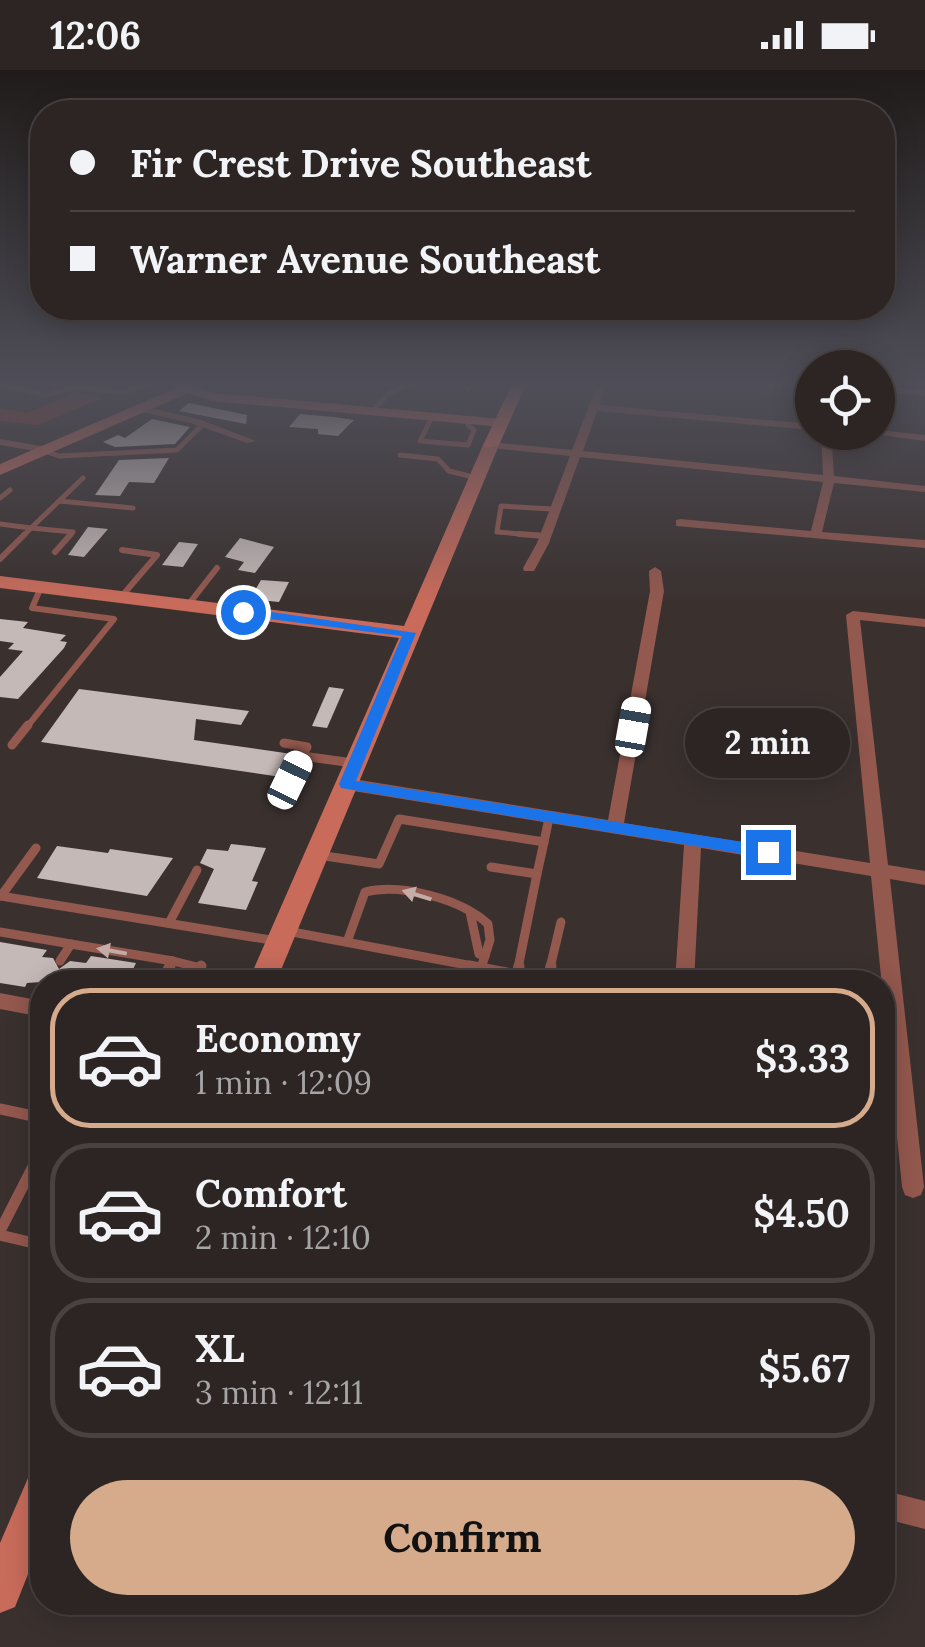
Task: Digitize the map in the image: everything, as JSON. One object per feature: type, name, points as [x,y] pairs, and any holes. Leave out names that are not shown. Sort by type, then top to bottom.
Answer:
[{"type":"street","points":[[0,470],[35,456]]},
{"type":"street","points":[[267,970],[487,456]]},
{"type":"street","points":[[529,568],[578,456]]},
{"type":"street","points":[[604,456],[925,489]]},
{"type":"street","points":[[816,532],[829,479],[828,456]]},
{"type":"street","points":[[680,523],[925,544]]},
{"type":"street","points":[[615,828],[658,591],[655,571]]},
{"type":"street","points":[[0,582],[410,633]]},
{"type":"street","points":[[889,970],[853,615],[925,623]]},
{"type":"street","points":[[346,784],[925,878]]},
{"type":"street","points":[[685,970],[694,840]]},
{"type":"street","points":[[0,1002],[30,1003]]},
{"type":"street","points":[[895,1024],[913,1187]]},
{"type":"street","points":[[895,1507],[925,1515]]},
{"type":"street","points":[[0,1592],[30,1521]]},
{"type":"lane","points":[[408,456],[438,458],[449,471],[478,478]]},
{"type":"lane","points":[[0,559],[82,478]]},
{"type":"lane","points":[[0,498],[10,490]]},
{"type":"lane","points":[[59,500],[132,508]]},
{"type":"lane","points":[[546,536],[497,532],[501,506],[553,509]]},
{"type":"lane","points":[[0,524],[72,532],[55,552]]},
{"type":"lane","points":[[12,745],[114,619],[157,554],[122,550]]},
{"type":"lane","points":[[188,606],[217,568]]},
{"type":"lane","points":[[41,587],[32,608],[114,619]]},
{"type":"lane","points":[[284,743],[307,746],[290,780]]},
{"type":"lane","points":[[302,756],[356,764]]},
{"type":"lane","points":[[518,970],[550,818]]},
{"type":"lane","points":[[316,855],[379,864],[399,819],[544,842]]},
{"type":"lane","points":[[36,848],[0,895],[169,923],[346,942],[491,970]]},
{"type":"lane","points":[[491,867],[537,874]]},
{"type":"lane","points":[[169,923],[198,870]]},
{"type":"lane","points":[[346,942],[365,892],[376,887],[396,888],[470,912],[488,922],[492,931],[481,968]]},
{"type":"lane","points":[[470,912],[479,954],[485,956]]},
{"type":"lane","points":[[550,970],[561,922]]},
{"type":"lane","points":[[0,932],[202,966],[200,970]]},
{"type":"lane","points":[[60,962],[70,944]]},
{"type":"lane","points":[[168,970],[173,961]]},
{"type":"lane","points":[[0,1109],[30,1115]]},
{"type":"lane","points":[[30,1173],[0,1233],[30,1242]]},
{"type":"building","points":[[169,458],[154,483],[129,482],[120,496],[95,495],[119,460]]},
{"type":"building","points":[[88,527],[108,529],[84,557],[68,555]]},
{"type":"building","points":[[240,538],[274,547],[255,573],[238,570],[244,562],[225,557]]},
{"type":"building","points":[[179,542],[198,544],[183,567],[162,565]]},
{"type":"building","points":[[261,580],[289,582],[279,602],[250,599]]},
{"type":"building","points":[[0,619],[28,622],[23,628],[66,635],[60,641],[67,642],[64,648],[18,699],[0,697],[0,677],[23,651],[8,649],[14,643],[0,641]]},
{"type":"building","points":[[329,687],[344,689],[327,728],[312,726]]},
{"type":"building","points":[[79,689],[249,711],[241,725],[196,719],[194,740],[292,754],[281,777],[41,742]]},
{"type":"building","points":[[231,844],[266,848],[252,881],[258,882],[246,910],[198,903],[214,869],[200,863],[207,849],[228,851]]},
{"type":"building","points":[[57,846],[173,858],[147,896],[37,878]]},
{"type":"building","points":[[0,942],[47,950],[42,957],[53,958],[59,969],[70,961],[86,963],[91,956],[136,963],[133,970],[30,970],[30,983],[25,987],[0,983]]},
{"type":"route","points":[[243,612],[410,633],[346,784],[768,852]]}]
